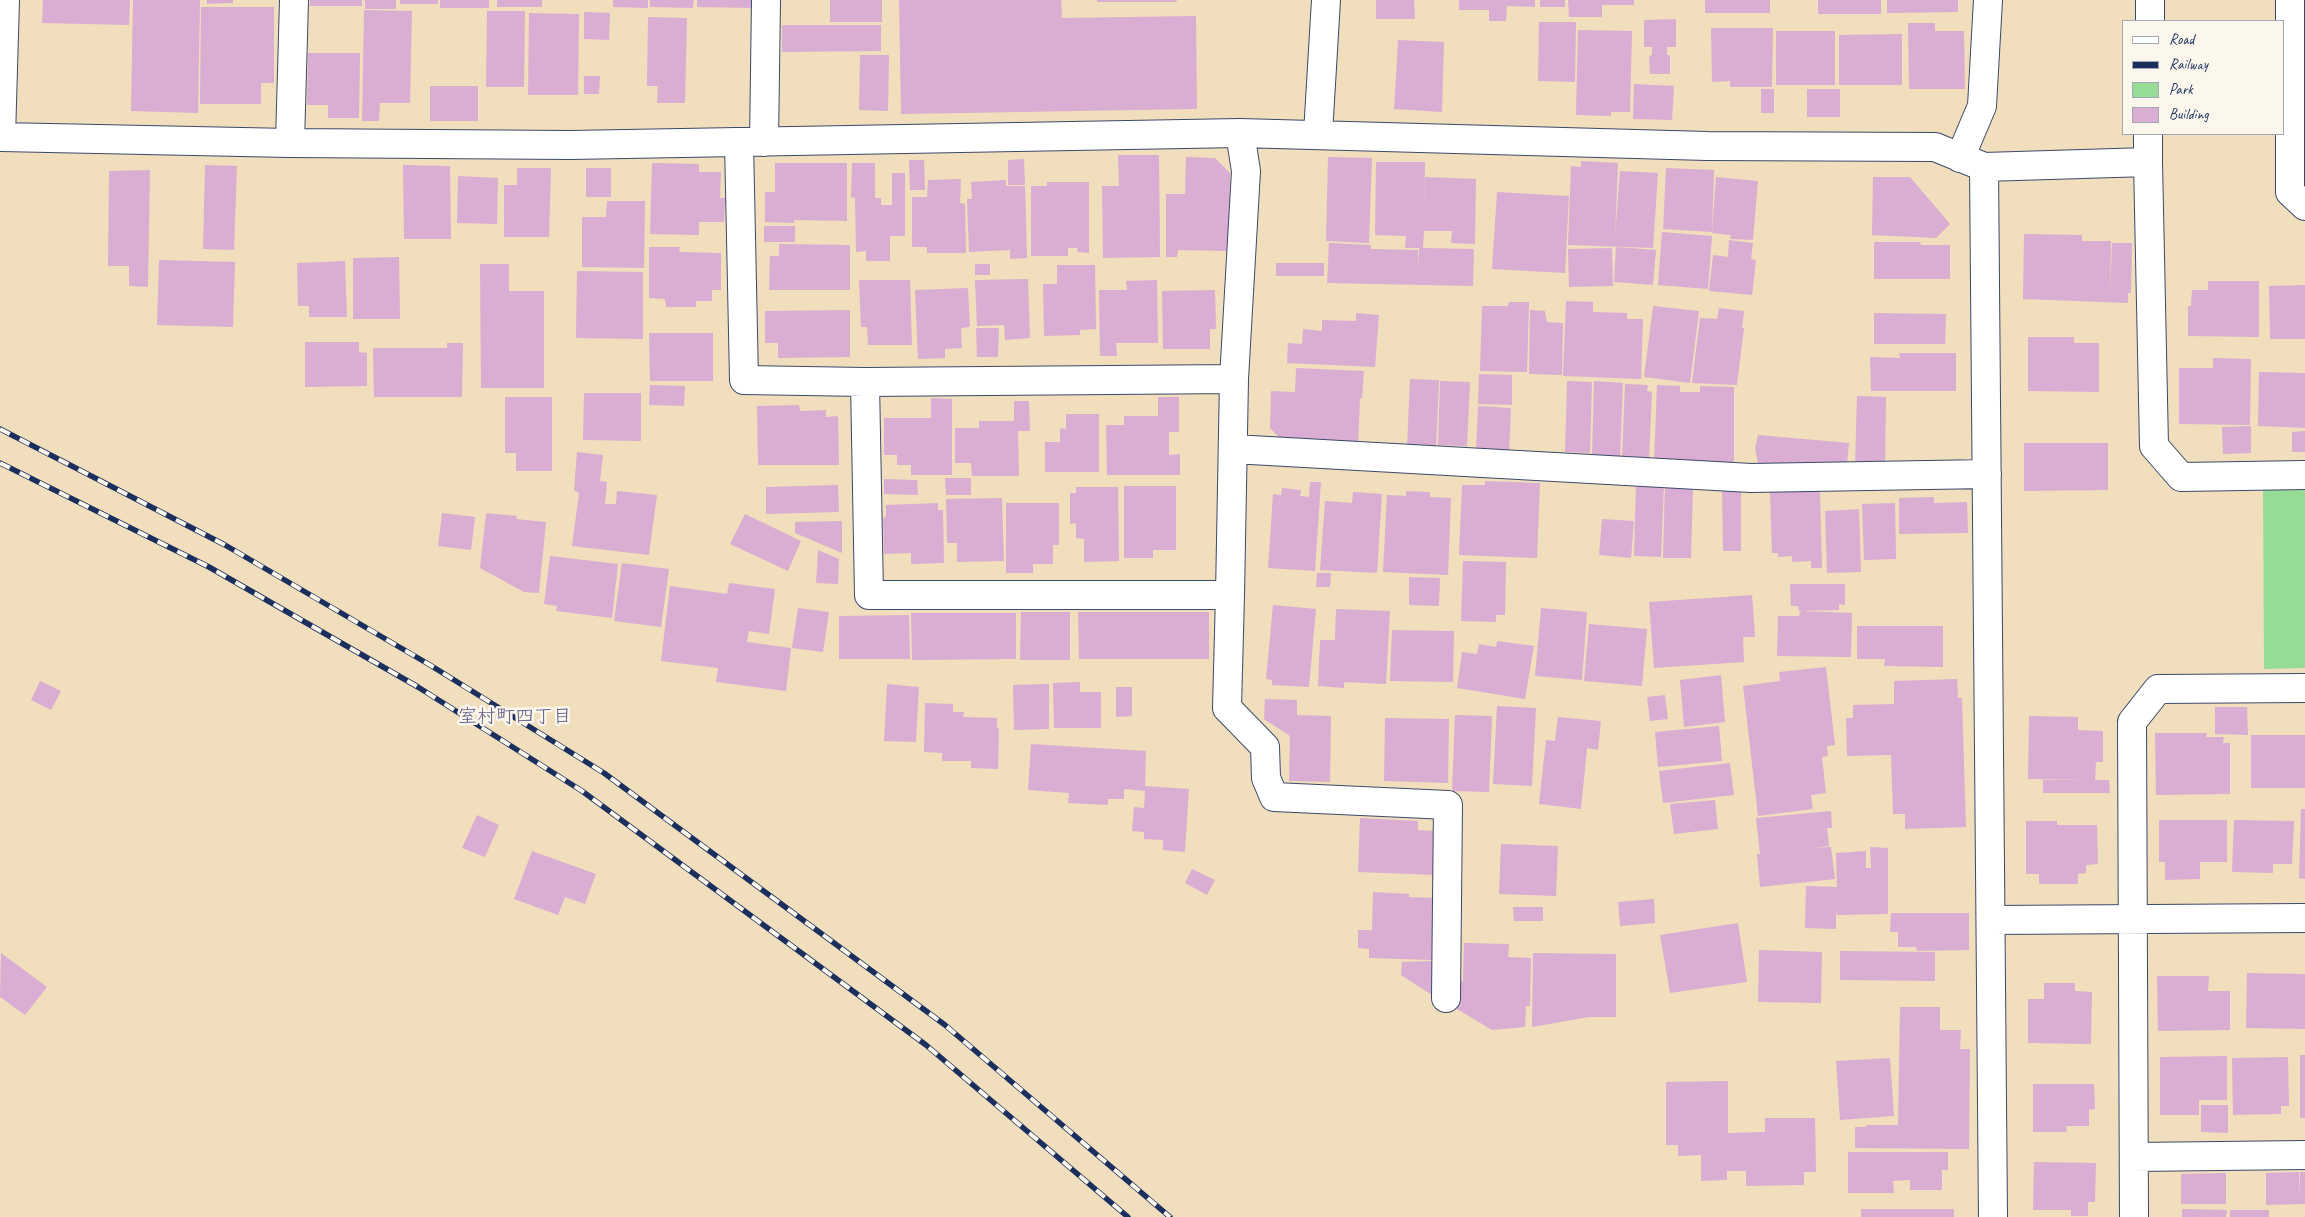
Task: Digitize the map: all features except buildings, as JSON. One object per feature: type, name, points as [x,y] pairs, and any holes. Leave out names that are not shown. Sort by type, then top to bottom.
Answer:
[{"type":"street","points":[[5,0],[1,137],[290,143],[570,145],[1240,133],[1697,146],[1935,147],[1972,162],[2148,162]]},
{"type":"street","points":[[290,143],[294,0]]},
{"type":"street","points":[[766,0],[751,142],[744,380],[865,382],[1234,379]]},
{"type":"street","points":[[1318,134],[1326,0]]},
{"type":"street","points":[[1988,0],[1982,106],[1972,162],[1987,474],[1993,1217]]},
{"type":"street","points":[[2150,0],[2150,20]]},
{"type":"street","points":[[2290,0],[2290,192],[2305,206]]},
{"type":"street","points":[[1240,133],[1246,171],[1234,379],[1227,708],[1265,746],[1266,778],[1274,797],[1448,805],[1446,998]]},
{"type":"street","points":[[2148,135],[2154,446],[2181,477],[2305,475]]},
{"type":"street","points":[[865,382],[869,595],[1230,594]]},
{"type":"street","points":[[1233,449],[1751,478],[1987,474]]},
{"type":"street","points":[[2134,1217],[2132,722],[2158,689],[2305,688]]},
{"type":"street","points":[[1991,920],[2305,918]]},
{"type":"street","points":[[2134,1157],[2305,1155]]},
{"type":"green space","points":[[2263,486],[2305,486],[2305,668],[2264,669]]},
{"type":"railway","points":[[0,429],[225,545],[430,665],[604,773],[945,1025],[1170,1217]]},
{"type":"railway","points":[[0,463],[209,567],[418,687],[582,791],[926,1045],[1128,1217]]},
{"type":"district","name":"室村町四丁目","points":[[515,717]]}]
